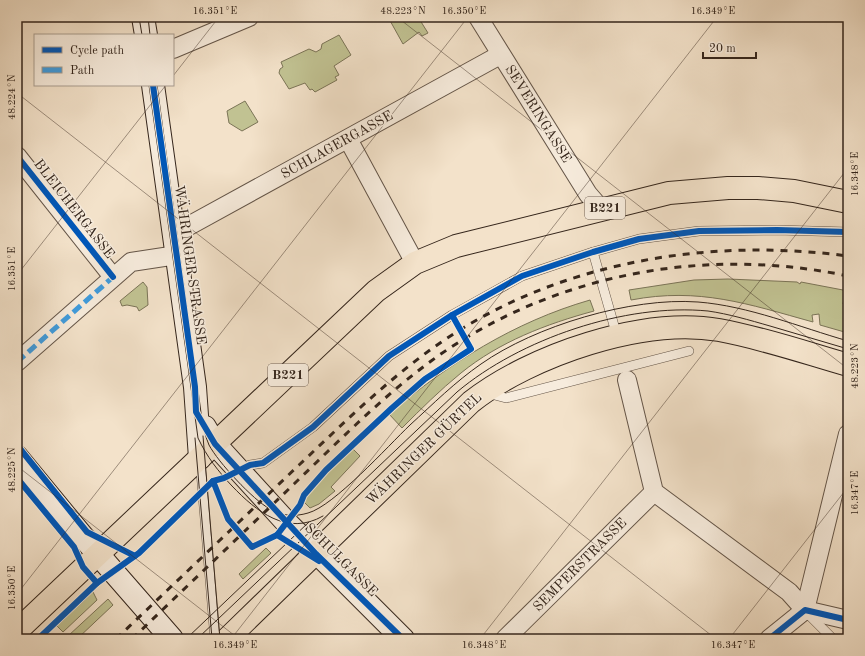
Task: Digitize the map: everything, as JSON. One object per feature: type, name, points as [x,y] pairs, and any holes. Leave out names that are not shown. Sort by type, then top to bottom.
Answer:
[{"type":"main road","points":[[144,17],[146,34]]},
{"type":"main road","name":"WÄHRINGER STRASSE","points":[[153,86],[196,412],[208,451]]},
{"type":"main road","name":"B221","points":[[17,630],[376,291],[415,263],[456,246],[669,193],[728,188],[794,191],[848,202]]},
{"type":"main road","name":"WÄHRINGER GÜRTEL","points":[[227,639],[316,554],[460,412],[484,392],[528,367],[595,342],[616,336],[661,329],[691,327],[718,330],[848,365]]},
{"type":"main road","name":"SCHULGASSE","points":[[208,451],[239,469],[316,554],[403,639]]},
{"type":"main road","points":[[17,457],[98,554],[172,639]]},
{"type":"street","points":[[174,49],[249,17]]},
{"type":"street","name":"SEVERINGASSE","points":[[478,17],[500,55],[588,194],[601,209]]},
{"type":"street","name":"SCHLAGERGASSE","points":[[17,362],[112,277],[131,262],[175,244],[348,139],[500,55]]},
{"type":"street","points":[[348,139],[415,263]]},
{"type":"street","name":"BLEICHERGASSE","points":[[17,156],[112,277]]},
{"type":"street","points":[[628,380],[654,492],[789,592],[804,610],[848,620]]},
{"type":"street","points":[[770,639],[804,610],[848,434]]},
{"type":"street","name":"SEMPERSTRASSE","points":[[505,639],[654,492]]},
{"type":"lane","points":[[239,469],[250,465],[263,463],[313,427],[389,356],[452,315],[522,276],[639,239],[699,231],[777,230],[848,232]]},
{"type":"lane","points":[[594,252],[616,336]]},
{"type":"lane","points":[[484,392],[506,398],[689,351]]},
{"type":"lane","name":"WÄHRINGER STRASSE","points":[[208,451],[215,639]]},
{"type":"lane","points":[[804,610],[833,639]]},
{"type":"green space","points":[[388,17],[418,17],[428,33],[422,36],[419,32],[403,44]]},
{"type":"green space","points":[[339,35],[351,55],[334,66],[339,75],[335,77],[337,80],[315,92],[312,89],[310,90],[305,83],[289,89],[279,73],[280,69],[283,67],[281,62],[309,49],[316,52],[321,49],[322,44]]},
{"type":"green space","points":[[245,101],[258,122],[242,131],[229,123],[227,111]]},
{"type":"green space","points":[[728,279],[797,282],[800,284],[801,282],[843,290],[845,293],[843,304],[848,305],[848,333],[820,325],[819,314],[812,315],[813,322],[767,309],[723,299],[679,295],[656,296],[631,300],[629,290],[694,280]]},
{"type":"green space","points":[[143,282],[147,287],[148,305],[139,311],[137,307],[127,305],[122,306],[120,301]]},
{"type":"green space","points":[[590,300],[594,311],[558,322],[524,335],[491,352],[476,362],[446,386],[402,428],[389,414],[435,378],[484,346],[535,320]]},
{"type":"green space","points":[[352,448],[360,456],[331,487],[335,491],[319,504],[310,508],[304,502],[305,497],[325,474]]},
{"type":"green space","points":[[266,548],[271,553],[243,579],[239,574]]},
{"type":"green space","points":[[93,592],[97,600],[63,632],[57,626]]},
{"type":"green space","points":[[108,599],[113,605],[77,639],[71,639],[68,636]]},
{"type":"tram line","points":[[139,17],[142,34]]},
{"type":"tram line","points":[[148,17],[150,34]]},
{"type":"tram line","points":[[149,86],[198,438],[209,458],[222,475],[241,495],[262,512],[273,518],[297,524],[310,522],[323,516]]},
{"type":"tram line","points":[[157,86],[202,420]]},
{"type":"tram line","points":[[201,415],[209,445],[236,480],[255,498],[270,509],[283,514],[298,515],[308,513],[319,508],[346,488],[436,401],[462,378],[481,364],[503,350],[556,326],[614,309],[643,304],[698,302],[717,304],[755,312],[848,341]]},
{"type":"tram line","points":[[197,639],[457,392],[482,373],[511,356],[542,341],[609,319],[643,313],[676,310],[708,311],[731,315],[848,349]]},
{"type":"tram line","points":[[203,436],[220,639]]},
{"type":"tram line","points":[[195,438],[212,639]]},
{"type":"tram line","points":[[186,639],[309,522]]},
{"type":"railway","points":[[116,639],[299,465],[393,379],[434,347],[455,333],[499,308],[546,288],[594,272],[644,260],[695,253],[746,250],[797,251],[848,256]]},
{"type":"railway","points":[[132,639],[347,433],[400,385],[438,356],[484,328],[532,304],[583,286],[635,274],[688,266],[741,264],[795,267],[848,276]]},
{"type":"marked path","points":[[17,362],[113,277]]},
{"type":"cycle path","points":[[153,86],[195,387],[196,412],[215,444],[316,554],[403,639]]},
{"type":"cycle path","points":[[17,156],[113,277]]},
{"type":"cycle path","points":[[38,639],[97,583],[139,553],[213,481],[224,478],[250,465],[263,463],[313,427],[389,356],[452,315],[522,276],[593,252],[639,239],[699,231],[777,230],[848,232]]},
{"type":"cycle path","points":[[277,535],[300,505],[304,495],[326,470],[425,379],[471,349],[452,315]]},
{"type":"cycle path","points":[[17,445],[87,532],[135,556]]},
{"type":"cycle path","points":[[17,478],[74,547],[83,567],[97,583]]},
{"type":"cycle path","points":[[213,481],[228,519],[252,547],[277,535],[319,561]]},
{"type":"cycle path","points":[[769,639],[805,610],[848,620]]}]
